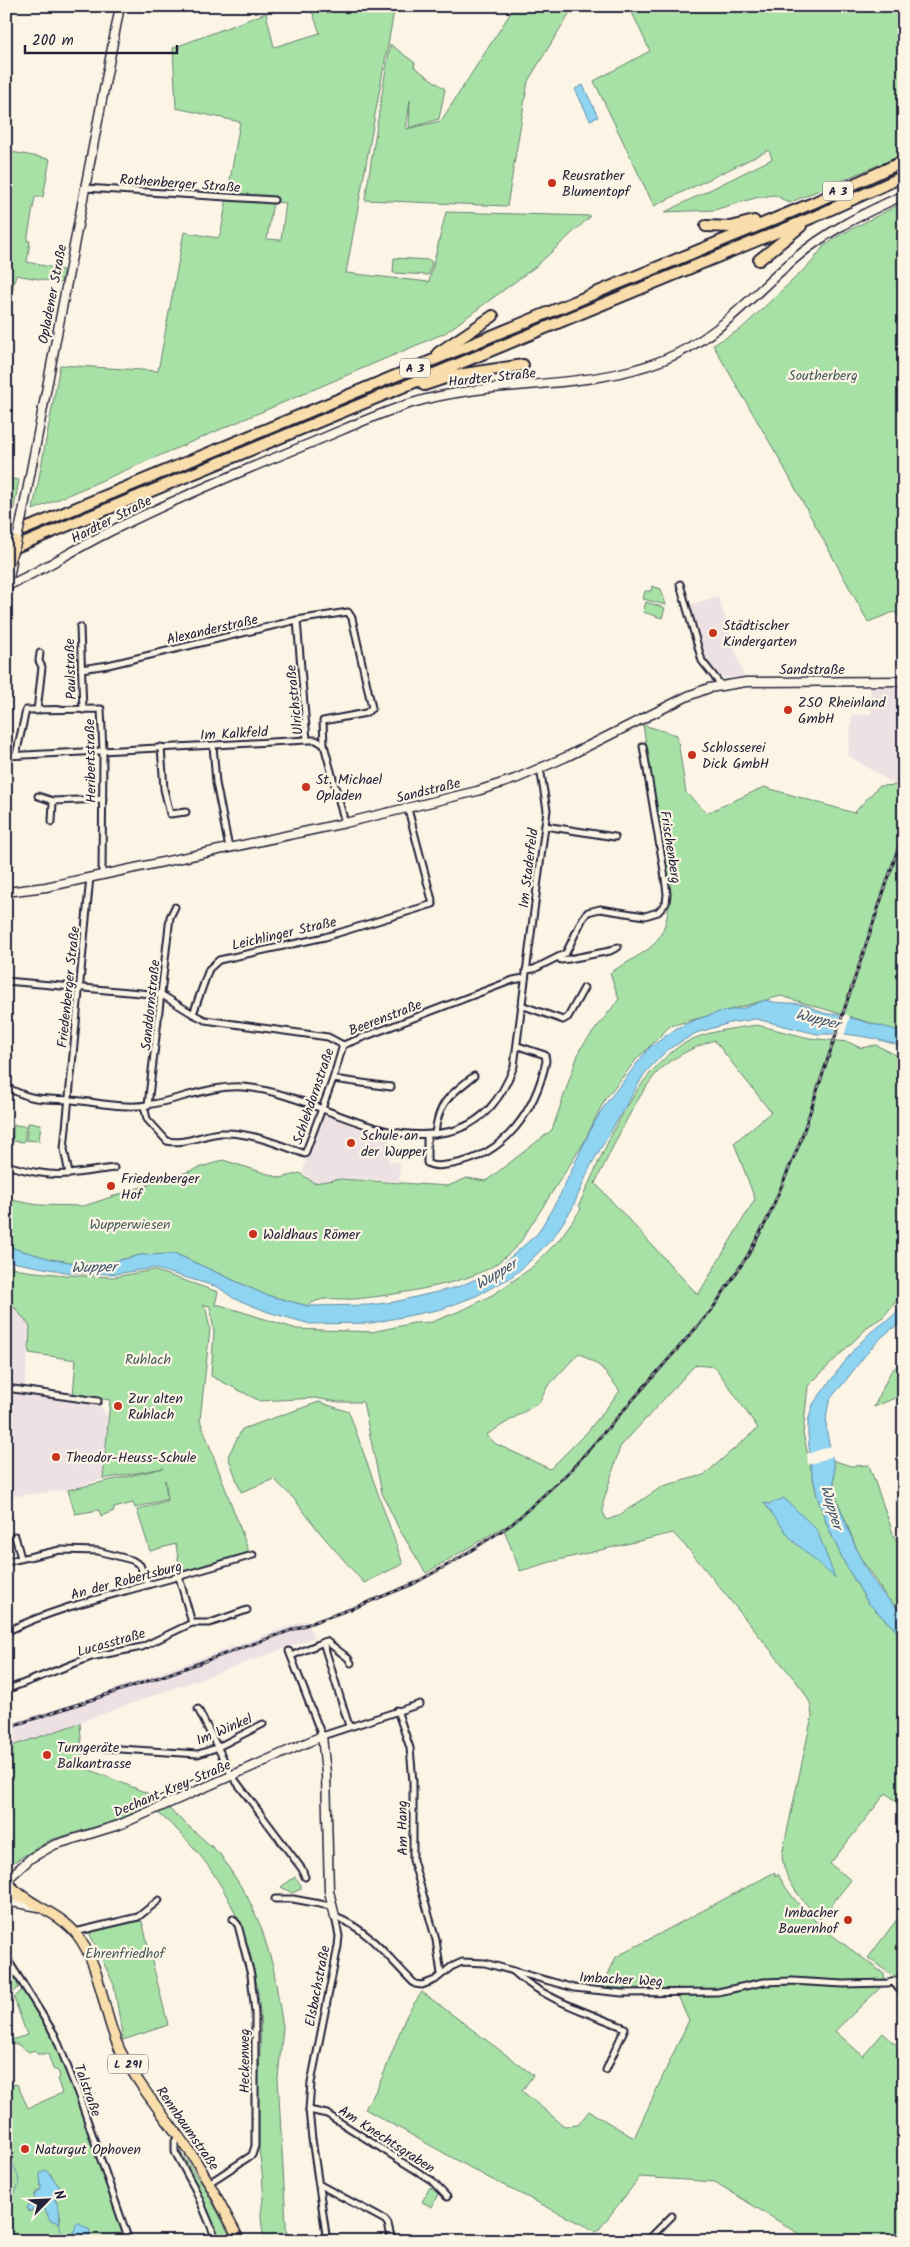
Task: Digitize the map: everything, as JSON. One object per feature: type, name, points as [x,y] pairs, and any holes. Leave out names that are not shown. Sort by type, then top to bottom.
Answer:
[{"type":"highway","name":"A 3","points":[[6,537],[409,371],[772,219],[904,161]]},
{"type":"highway","name":"A 3","points":[[6,551],[816,216],[904,176]]},
{"type":"highway","points":[[758,260],[816,216]]},
{"type":"highway","points":[[706,226],[731,227],[760,219],[772,219]]},
{"type":"highway","points":[[409,371],[493,316]]},
{"type":"highway","points":[[396,390],[412,390],[451,376],[524,365]]},
{"type":"main road","name":"Opladener Straße","points":[[16,541],[120,6]]},
{"type":"main road","name":"Hardter Straße","points":[[7,588],[105,534],[166,505],[246,469],[408,404],[455,392],[606,377],[632,371],[664,360],[686,349],[728,322],[792,260],[824,236],[843,224],[904,195]]},
{"type":"main road","points":[[7,588],[9,565],[16,541]]},
{"type":"main road","name":"Sandstraße","points":[[6,892],[46,887],[229,848],[345,823],[478,791],[540,768],[688,696],[721,685],[754,682],[904,681]]},
{"type":"main road","name":"Dechant-Krey-Straße","points":[[8,1886],[31,1858],[54,1846],[119,1825],[322,1736]]},
{"type":"main road","name":"Elsbachstraße","points":[[322,1736],[332,1906],[335,1917]]},
{"type":"main road","name":"Rennbaumstraße","points":[[8,1886],[58,1917],[74,1932],[91,1960],[108,2021],[120,2050],[209,2183],[240,2241]]},
{"type":"main road","points":[[6,1901],[42,1908]]},
{"type":"street","name":"Rothenberger Straße","points":[[85,188],[274,200]]},
{"type":"street","points":[[680,584],[702,661],[721,685]]},
{"type":"street","name":"Alexanderstraße","points":[[81,669],[108,665],[297,620],[348,612],[352,618],[372,708],[366,713],[323,721],[324,745]]},
{"type":"street","name":"Ulrichstraße","points":[[297,620],[307,740],[316,740],[324,745]]},
{"type":"street","name":"Paulstraße","points":[[80,627],[83,710]]},
{"type":"street","points":[[16,755],[26,710],[36,711],[42,667],[39,660],[40,653]]},
{"type":"street","name":"Heribertstraße","points":[[36,711],[101,709],[103,751],[102,874]]},
{"type":"street","name":"Im Kalkfeld","points":[[6,756],[307,740]]},
{"type":"street","points":[[213,745],[216,783],[229,848]]},
{"type":"street","points":[[324,745],[345,823]]},
{"type":"street","name":"Frischenberg","points":[[526,970],[534,969],[559,957],[570,948],[583,918],[588,912],[600,909],[645,916],[658,912],[666,903],[667,894],[664,871],[642,746]]},
{"type":"street","points":[[161,748],[164,789],[170,814],[186,812]]},
{"type":"street","name":"Im Staderfeld","points":[[6,1087],[30,1097],[146,1106],[205,1090],[233,1087],[257,1089],[304,1100],[358,1124],[375,1129],[427,1135],[465,1127],[496,1103],[507,1085],[514,1066],[545,826],[547,802],[540,768]]},
{"type":"street","points":[[38,796],[53,801],[102,799]]},
{"type":"street","points":[[52,822],[53,801]]},
{"type":"street","name":"Leichlinger Straße","points":[[193,1014],[209,969],[218,960],[325,937],[433,904],[408,808]]},
{"type":"street","points":[[545,826],[615,837]]},
{"type":"street","name":"Friedenberger Straße","points":[[69,1174],[64,1149],[90,877]]},
{"type":"street","name":"Sanddornstraße","points":[[146,1106],[151,1090],[170,917],[176,907]]},
{"type":"street","name":"Frischenberg","points":[[559,957],[562,960],[568,959],[610,951],[618,947]]},
{"type":"street","name":"Beerenstraße","points":[[193,1014],[205,1020],[328,1037],[343,1045],[513,980],[524,978]]},
{"type":"street","points":[[6,981],[162,995],[193,1014]]},
{"type":"street","points":[[521,1004],[563,1020],[568,1016],[584,988]]},
{"type":"street","name":"Schlehdornstraße","points":[[146,1106],[146,1119],[167,1141],[181,1141],[207,1134],[235,1133],[261,1138],[304,1154],[333,1079],[343,1045]]},
{"type":"street","points":[[427,1135],[427,1163],[433,1166],[461,1162],[475,1157],[507,1138],[528,1111],[535,1098],[546,1060],[542,1052],[518,1046]]},
{"type":"street","points":[[435,1134],[437,1115],[446,1099],[474,1076]]},
{"type":"street","points":[[333,1079],[391,1088]]},
{"type":"street","points":[[6,1165],[28,1172],[57,1175],[114,1168]]},
{"type":"street","points":[[6,1388],[98,1401]]},
{"type":"street","points":[[15,1536],[22,1558]]},
{"type":"street","points":[[6,1562],[60,1550],[82,1549],[98,1551],[132,1560],[140,1565],[148,1585]]},
{"type":"street","name":"An der Robertsburg","points":[[6,1632],[69,1607],[254,1554]]},
{"type":"street","points":[[179,1577],[192,1623]]},
{"type":"street","name":"Lucasstraße","points":[[6,1690],[92,1657],[142,1647],[192,1623],[210,1623],[247,1610]]},
{"type":"street","points":[[349,1726],[323,1642],[326,1641],[348,1658],[351,1663]]},
{"type":"street","name":"Elsbachstraße","points":[[322,1736],[290,1653],[323,1642]]},
{"type":"street","name":"Dechant-Krey-Straße","points":[[322,1736],[420,1704]]},
{"type":"street","points":[[198,1709],[232,1776],[302,1869],[305,1877]]},
{"type":"street","name":"Am Hang","points":[[397,1710],[410,1748],[413,1782],[411,1839],[413,1860],[436,1940],[441,1974]]},
{"type":"street","name":"Im Winkel","points":[[104,1748],[198,1754],[217,1747],[263,1724]]},
{"type":"street","points":[[275,1899],[294,1899],[332,1906]]},
{"type":"street","points":[[74,1932],[138,1917],[159,1900]]},
{"type":"street","name":"Elsbachstraße","points":[[327,2241],[309,2110],[311,2083],[338,1946],[339,1936],[335,1917]]},
{"type":"street","name":"Imbacher Weg","points":[[335,1917],[348,1921],[370,1937],[415,1984],[422,1985],[435,1980],[441,1974],[462,1962],[485,1963],[574,1988],[622,1993],[718,1992],[764,1982],[792,1981],[843,1984],[894,1982]]},
{"type":"street","name":"Heckenweg","points":[[209,2183],[252,2155],[255,2146],[255,2013],[251,1975],[238,1925],[233,1919]]},
{"type":"street","name":"Talstraße","points":[[6,1957],[56,2036],[129,2241]]},
{"type":"street","points":[[513,1971],[522,1980],[542,1992],[625,2028],[606,2070]]},
{"type":"street","points":[[904,1972],[899,1980],[894,1982],[904,1995]]},
{"type":"street","name":"Am Knechtsgraben","points":[[309,2110],[327,2114],[431,2180],[447,2197]]},
{"type":"street","points":[[179,2137],[175,2141],[174,2152],[195,2189],[217,2241]]},
{"type":"street","points":[[320,2186],[385,2220],[388,2224],[392,2241]]},
{"type":"street","points":[[647,2241],[672,2216]]},
{"type":"shaded area","name":"Städtischer Kindergarten","points":[[718,596],[744,677],[723,678],[705,660],[688,605]]},
{"type":"shaded area","points":[[870,684],[904,686],[904,788],[901,789],[848,755],[852,715],[871,714]]},
{"type":"shaded area","name":"Schule an der Wupper","points":[[324,1114],[368,1132],[390,1136],[388,1161],[400,1163],[399,1181],[339,1178],[314,1183],[303,1172],[308,1151],[311,1150],[320,1127],[318,1123]]},
{"type":"shaded area","points":[[6,1307],[15,1308],[30,1326],[25,1387],[6,1384]]},
{"type":"shaded area","name":"Theodor-Heuss-Schule","points":[[14,1392],[97,1402],[108,1417],[103,1479],[68,1490],[6,1497],[6,1435]]},
{"type":"shaded area","points":[[306,1620],[314,1638],[80,1722],[6,1752],[6,1724],[79,1702]]},
{"type":"green space","points":[[310,6],[395,6],[346,273],[429,282],[446,212],[591,216],[535,267],[445,333],[33,510],[60,365],[158,371],[184,232],[218,238],[221,232],[240,122],[176,108],[173,48],[266,13],[274,47],[320,33]],"holes":[[[273,202],[286,203],[281,240],[267,239]]]},
{"type":"green space","points":[[515,6],[569,6],[572,9],[528,81],[507,206],[365,200],[390,44],[415,63],[414,67],[445,89],[439,119],[409,128],[410,100],[406,129],[441,121]]},
{"type":"green space","points":[[629,6],[904,6],[904,154],[789,203],[775,195],[755,198],[714,210],[665,212],[772,159],[769,150],[654,206],[594,81],[650,51]]},
{"type":"green space","points":[[6,151],[50,159],[43,197],[35,197],[27,241],[30,241],[27,262],[63,270],[61,283],[16,275],[6,313]]},
{"type":"green space","name":"Southerberg","points":[[904,202],[904,620],[894,612],[868,622],[780,460],[713,345],[741,329],[812,262],[823,247],[840,235]]},
{"type":"green space","points":[[394,258],[429,260],[432,262],[429,275],[393,273]]},
{"type":"green space","points":[[6,478],[19,480],[10,530],[6,532]]},
{"type":"green space","points":[[652,586],[661,589],[666,605],[643,599],[645,591],[651,591]]},
{"type":"green space","points":[[646,602],[665,608],[662,618],[643,612]]},
{"type":"green space","name":"Wupperwiesen","points":[[643,725],[677,735],[686,793],[707,813],[764,787],[854,813],[879,786],[904,785],[904,1033],[781,996],[670,1026],[636,1060],[605,1099],[583,1144],[519,1244],[495,1265],[486,1270],[441,1285],[369,1298],[324,1299],[308,1306],[266,1295],[176,1254],[141,1255],[107,1263],[76,1263],[51,1259],[6,1246],[6,1199],[38,1205],[84,1206],[223,1160],[281,1178],[300,1173],[314,1183],[340,1179],[448,1186],[467,1178],[486,1181],[552,1130],[580,1049],[619,999],[610,973],[655,943],[660,936],[668,914],[668,883]]},
{"type":"green space","name":"Ruhlach","points":[[757,1025],[809,1038],[848,1042],[861,1048],[876,1045],[904,1059],[904,1292],[883,1317],[870,1325],[808,1386],[803,1433],[817,1496],[827,1525],[845,1564],[868,1603],[904,1638],[904,1808],[886,1793],[830,1864],[851,1880],[820,1919],[801,1898],[790,1882],[783,1865],[782,1855],[812,1716],[810,1703],[803,1690],[691,1552],[673,1533],[554,1561],[520,1571],[503,1527],[426,1573],[399,1529],[382,1493],[363,1402],[338,1402],[315,1398],[260,1401],[211,1376],[214,1331],[210,1306],[203,1305],[206,1309],[210,1329],[200,1420],[249,1552],[180,1572],[176,1544],[150,1551],[137,1510],[168,1500],[165,1480],[167,1499],[135,1508],[133,1503],[114,1508],[114,1511],[101,1516],[99,1510],[75,1514],[68,1490],[164,1468],[103,1479],[110,1400],[73,1395],[76,1360],[29,1353],[30,1326],[15,1308],[6,1307],[6,1265],[26,1271],[114,1277],[153,1270],[218,1292],[215,1305],[297,1329],[372,1332],[414,1323],[432,1322],[465,1309],[494,1294],[530,1269],[559,1240],[581,1209],[579,1205],[619,1120],[631,1099],[660,1063],[677,1048],[695,1038],[715,1032]],"holes":[[[714,1040],[771,1112],[734,1143],[755,1199],[698,1295],[595,1183],[618,1136],[648,1084],[669,1062]],[[579,1353],[601,1367],[620,1391],[588,1431],[550,1469],[496,1444],[486,1435],[540,1402],[547,1387]],[[695,1365],[715,1367],[758,1428],[704,1475],[663,1486],[618,1516],[607,1520],[603,1512],[603,1503],[620,1447]]]},
{"type":"green space","points":[[28,1123],[41,1124],[39,1141],[26,1140]]},
{"type":"green space","points":[[14,1125],[26,1126],[24,1142],[12,1141]]},
{"type":"green space","points":[[904,1360],[904,1394],[874,1407],[891,1371]]},
{"type":"green space","points":[[319,1402],[349,1412],[403,1564],[364,1583],[322,1535],[294,1499],[274,1479],[241,1492],[228,1456],[242,1429]]},
{"type":"green space","points":[[832,1460],[851,1466],[869,1465],[894,1536],[904,1550],[904,1613],[886,1597],[860,1557],[834,1492],[834,1466]]},
{"type":"green space","points":[[80,1723],[83,1767],[152,1795],[160,1801],[115,1821],[50,1840],[6,1867],[6,1748]]},
{"type":"green space","points":[[168,1808],[220,1854],[247,1896],[261,1927],[273,1966],[283,2027],[278,2078],[287,2241],[264,2241],[261,2214],[263,2182],[257,2123],[261,2029],[257,1984],[251,1956],[242,1928],[216,1877],[180,1832],[158,1813]]},
{"type":"green space","points":[[775,1872],[775,1876],[778,1874],[787,1890],[811,1917],[825,1930],[884,1974],[885,1981],[837,1982],[784,1978],[764,1979],[721,1989],[602,1988],[616,1957]]},
{"type":"green space","points":[[295,1877],[301,1885],[301,1889],[292,1893],[281,1887]]},
{"type":"green space","points":[[904,1910],[904,1969],[895,1977],[868,1958]]},
{"type":"green space","name":"Ehrenfriedhof","points":[[142,1921],[168,2025],[123,2040],[114,1985],[88,1930]]},
{"type":"green space","points":[[6,1963],[19,1987],[6,2000]]},
{"type":"green space","points":[[764,1985],[883,1985],[835,2031],[863,2056],[883,2033],[904,2052],[904,2241],[878,2241],[878,2238],[828,2241],[801,2235],[715,2182],[640,2177],[597,2232],[487,2177],[365,2109],[383,2076],[407,2016],[422,1992],[533,2075],[522,2091],[564,2126],[578,2125],[589,2111],[634,2138],[689,2020],[678,1996],[724,1994]]},
{"type":"green space","points":[[22,1990],[53,2036],[77,2097],[127,2241],[6,2241],[6,2145],[11,2145],[11,2138],[6,2136],[6,2087],[17,2084],[28,2108],[62,2093],[57,2079],[60,2076],[58,2071],[53,2069],[48,2054],[37,2054],[35,2050],[29,2052],[17,2044],[11,2044],[12,2040],[27,2035],[14,1998]],"holes":[[[50,2173],[63,2192],[55,2199],[61,2219],[48,2216],[44,2207],[40,2206],[29,2212],[29,2204],[36,2202],[36,2192],[41,2189],[41,2183]]]},
{"type":"green space","points":[[176,2146],[204,2187],[233,2241],[222,2241]]},
{"type":"green space","points":[[430,2187],[438,2194],[432,2207],[422,2202]]},
{"type":"water","points":[[583,85],[598,117],[590,120],[575,89]]},
{"type":"water","name":"Wupper","points":[[765,1000],[807,1005],[823,1013],[836,1014],[900,1031],[904,1033],[904,1050],[898,1045],[872,1038],[846,1034],[817,1034],[756,1019],[730,1023],[696,1033],[667,1050],[645,1073],[591,1165],[572,1209],[552,1239],[510,1278],[476,1296],[442,1309],[372,1323],[310,1324],[268,1312],[233,1298],[218,1287],[153,1268],[116,1274],[71,1273],[6,1261],[6,1246],[51,1259],[76,1263],[107,1263],[141,1255],[176,1254],[266,1295],[308,1306],[369,1305],[394,1302],[458,1287],[496,1270],[538,1233],[560,1195],[592,1126],[607,1102],[649,1048],[677,1028],[692,1021],[719,1012],[744,1008]]},
{"type":"water","name":"Wupper","points":[[904,1301],[904,1322],[886,1333],[878,1341],[833,1395],[827,1412],[826,1428],[834,1466],[834,1493],[836,1499],[854,1544],[874,1582],[883,1594],[904,1613],[904,1638],[868,1603],[845,1564],[827,1525],[817,1496],[811,1468],[808,1421],[813,1404],[855,1348],[871,1332],[893,1316]]},
{"type":"water","points":[[784,1498],[817,1530],[835,1578],[792,1540],[764,1503],[769,1504]]},
{"type":"water","points":[[46,2170],[63,2192],[55,2199],[59,2208],[60,2223],[50,2220],[44,2207],[37,2207],[29,2212],[27,2207],[36,2202],[34,2195],[41,2189],[40,2173]]},
{"type":"water","points":[[77,2222],[90,2230],[89,2241],[77,2240],[74,2232]]},
{"type":"pier","points":[[841,1013],[850,1016],[844,1036],[833,1036]]},
{"type":"pier","points":[[831,1446],[833,1456],[808,1465],[807,1454]]},
{"type":"waterway","points":[[6,2156],[9,2156],[19,2182],[15,2193],[10,2199],[11,2229],[8,2241]]},
{"type":"waterway","points":[[59,2222],[61,2230]]},
{"type":"waterway","points":[[61,2232],[63,2241]]},
{"type":"railway","points":[[6,1728],[160,1677],[356,1607],[413,1584],[453,1562],[512,1524],[570,1471],[711,1311],[748,1255],[767,1220],[799,1145],[904,831]]},
{"type":"place","name":"Reusrather Blumentopf","points":[[552,183]]},
{"type":"place","name":"Städtischer Kindergarten","points":[[713,633]]},
{"type":"place","name":"ZSO Rheinland GmbH","points":[[788,710]]},
{"type":"place","name":"Schlosserei Dick GmbH","points":[[692,755]]},
{"type":"place","name":"St. Michael Opladen","points":[[306,787]]},
{"type":"place","name":"Schule an der Wupper","points":[[351,1143]]},
{"type":"place","name":"Friedenberger Hof","points":[[111,1186]]},
{"type":"place","name":"Waldhaus Römer","points":[[253,1234]]},
{"type":"place","name":"Zur alten Ruhlach","points":[[118,1406]]},
{"type":"place","name":"Theodor-Heuss-Schule","points":[[56,1457]]},
{"type":"place","name":"Turngeräte Balkantrasse","points":[[47,1755]]},
{"type":"place","name":"Imbacher Bauernhof","points":[[848,1920]]},
{"type":"place","name":"Naturgut Ophoven","points":[[25,2149]]}]
